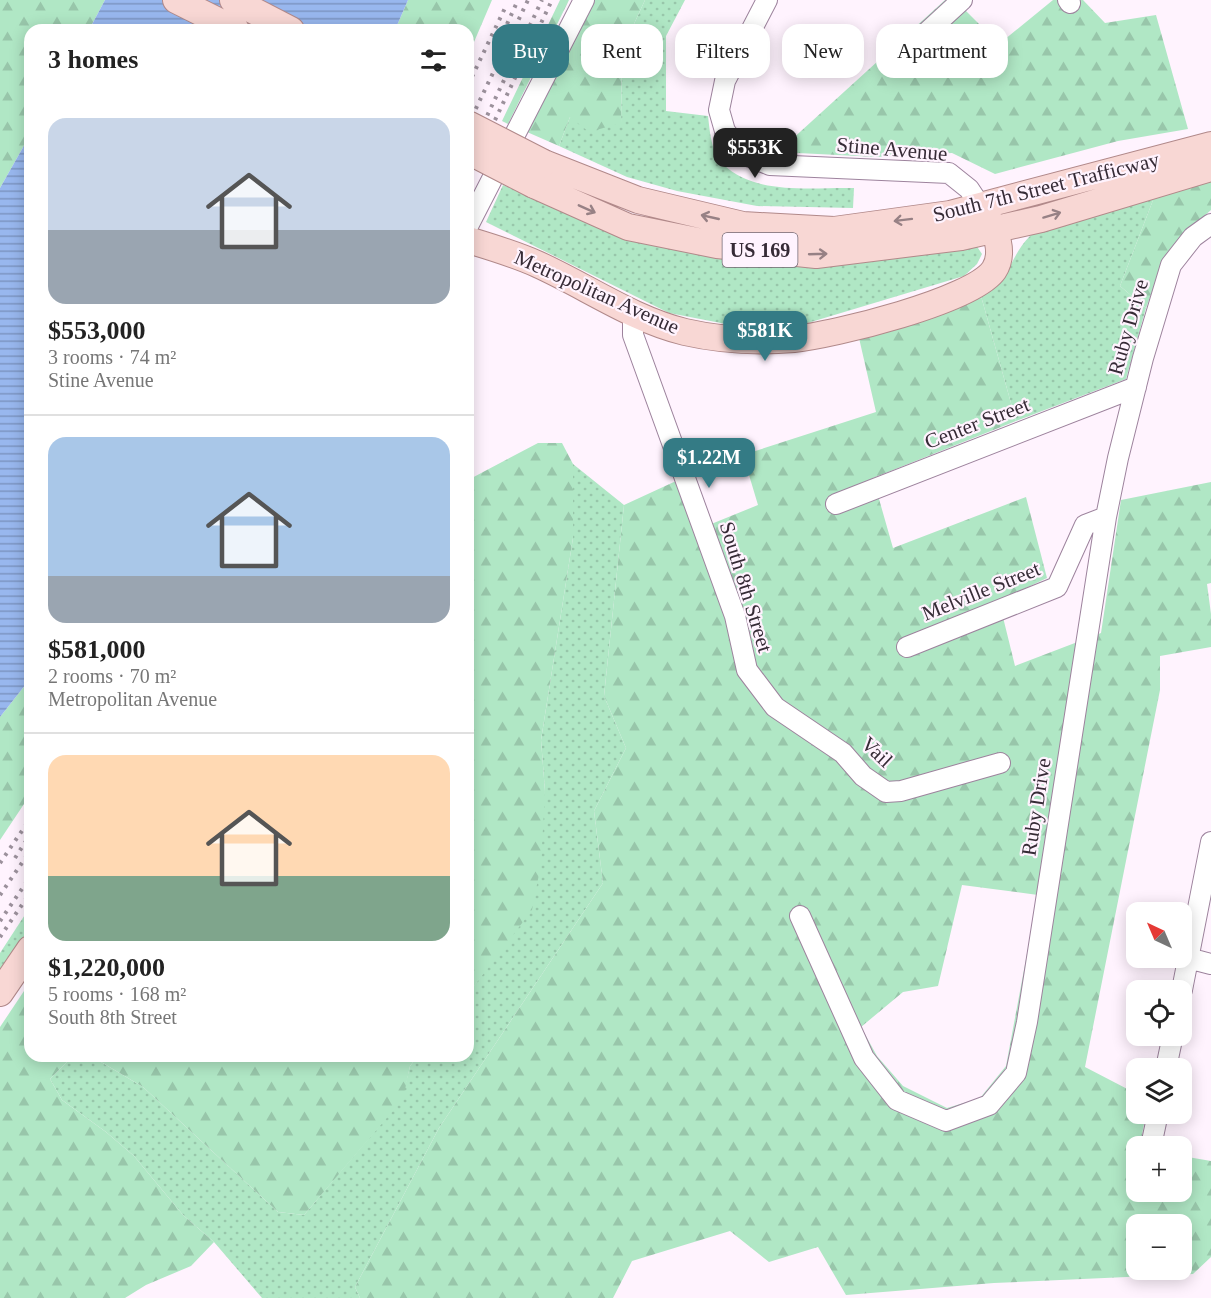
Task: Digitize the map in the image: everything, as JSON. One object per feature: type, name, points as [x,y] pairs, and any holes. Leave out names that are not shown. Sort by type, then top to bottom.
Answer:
[{"type":"main road","points":[[176,0],[224,24]]},
{"type":"main road","points":[[233,0],[279,24]]},
{"type":"main road","name":"South 7th Street Trafficway","points":[[474,127],[544,163],[638,200],[742,225],[834,230],[950,214],[1211,145]]},
{"type":"main road","name":"South 7th Street Trafficway","points":[[474,154],[534,185],[628,227],[717,245],[816,255],[961,237],[1041,219],[1211,168]]},
{"type":"main road","points":[[981,207],[995,229]]},
{"type":"main road","name":"Metropolitan Avenue","points":[[474,242],[536,264],[633,313],[686,332],[739,339],[795,339],[854,327],[954,296],[983,281],[998,262],[995,229]]},
{"type":"main road","points":[[0,993],[24,958]]},
{"type":"street","points":[[474,214],[584,0]]},
{"type":"street","name":"Stine Avenue","points":[[767,0],[725,81],[720,110],[724,131],[743,154],[770,165],[949,173],[969,189],[981,207]]},
{"type":"street","points":[[936,24],[962,0]]},
{"type":"street","name":"Ruby Drive","points":[[800,916],[864,1058],[897,1100],[946,1121],[989,1105],[1016,1072],[1027,1022],[1106,517],[1136,387],[1171,265],[1193,237],[1211,224]]},
{"type":"street","name":"South 8th Street","points":[[633,313],[633,335],[735,616],[747,670]]},
{"type":"street","name":"Center Street","points":[[836,504],[1136,387]]},
{"type":"street","name":"Melville Street","points":[[907,648],[1057,587],[1085,525],[1106,517]]},
{"type":"street","name":"Vail","points":[[747,670],[775,707],[843,753],[863,776],[886,792],[901,791],[1000,763]]},
{"type":"street","points":[[1192,938],[1211,842]]},
{"type":"street","points":[[1192,959],[1211,964]]},
{"type":"green space","points":[[0,0],[105,0],[92,24],[24,24],[24,146],[0,188]]},
{"type":"green space","points":[[408,0],[492,0],[474,42],[474,24],[398,24]]},
{"type":"green space","points":[[560,0],[569,0],[557,24],[548,24]]},
{"type":"green space","points":[[592,0],[645,0],[634,24],[581,24],[581,78],[622,78],[621,123],[589,132],[570,117],[559,146],[527,132],[554,78],[569,78],[569,47]]},
{"type":"green space","points":[[645,0],[685,0],[666,36],[666,111],[708,116],[716,154],[723,164],[736,174],[751,181],[785,188],[854,188],[853,208],[757,206],[677,191],[627,177],[559,146],[570,117],[621,123],[622,78],[663,78],[663,24],[634,24]]},
{"type":"green space","points":[[945,0],[955,0],[979,24],[919,24]]},
{"type":"green space","points":[[1053,0],[1083,0],[1105,23],[1156,15],[1188,129],[1118,141],[995,174],[952,153],[877,157],[778,152],[859,78],[864,78],[864,74],[876,63],[876,78],[1008,78],[1008,37]]},
{"type":"green space","points":[[523,78],[531,78],[508,124],[502,121]]},
{"type":"green space","points":[[1211,180],[1211,210],[1188,230],[1163,262],[1146,308],[1120,286],[1155,195]]},
{"type":"green space","points":[[503,185],[633,239],[699,255],[785,265],[855,264],[976,245],[982,254],[977,264],[964,276],[801,325],[726,324],[669,313],[486,222]]},
{"type":"green space","points":[[1155,195],[1120,286],[1146,308],[1126,379],[1016,421],[981,296],[999,282],[1031,235]]},
{"type":"green space","points":[[981,296],[1016,421],[873,478],[893,548],[1026,497],[1047,578],[999,601],[1015,666],[1101,633],[1121,500],[1211,482],[1211,583],[1207,584],[1211,614],[1211,647],[1160,656],[1160,690],[1085,1067],[1126,1088],[1126,1124],[1144,1124],[1142,1136],[1126,1136],[1126,1202],[1192,1202],[1192,1158],[1211,1161],[1211,1257],[1192,1274],[1192,1214],[1126,1214],[1126,1277],[994,1283],[846,1295],[818,1247],[769,1262],[730,1231],[632,1261],[613,1298],[360,1298],[355,1287],[439,1128],[603,883],[594,811],[626,748],[604,696],[624,505],[676,481],[694,531],[758,505],[743,455],[876,412],[859,338]],"holes":[[[962,885],[1038,895],[1006,1066],[980,1098],[947,1108],[903,1086],[877,1056],[861,1027],[903,992],[938,986]]]},
{"type":"green space","points":[[538,443],[562,443],[573,464],[573,538],[541,740],[545,791],[541,864],[532,910],[474,986],[474,477]]},
{"type":"green space","points":[[573,464],[624,505],[604,696],[626,748],[594,811],[603,883],[439,1128],[355,1287],[360,1298],[262,1298],[214,1242],[183,1215],[134,1156],[62,1100],[50,1079],[67,1062],[101,1062],[143,1087],[278,1212],[304,1215],[402,1099],[410,1066],[413,1062],[474,1062],[474,986],[486,969],[545,791],[541,740],[573,538]]},
{"type":"green space","points":[[24,687],[24,804],[0,840],[0,717]]},
{"type":"green space","points":[[24,916],[24,936],[0,973],[0,953]]},
{"type":"green space","points":[[24,991],[24,1062],[67,1062],[50,1079],[62,1100],[134,1156],[183,1215],[214,1242],[191,1266],[146,1285],[125,1298],[0,1298],[0,1027]]},
{"type":"green space","points":[[101,1062],[413,1062],[410,1066],[403,1099],[304,1215],[278,1212],[143,1087]]},
{"type":"water","points":[[105,0],[408,0],[398,24],[92,24]]},
{"type":"water","points":[[24,146],[24,687],[0,717],[0,188]]},
{"type":"railway","points":[[507,24],[518,0]]},
{"type":"railway","points":[[474,112],[528,0]]},
{"type":"railway","points":[[474,143],[542,0]]},
{"type":"railway","points":[[474,164],[552,0]]},
{"type":"railway","points":[[474,73],[505,8]]},
{"type":"railway","points":[[0,863],[24,828]]},
{"type":"railway","points":[[15,858],[24,844]]},
{"type":"railway","points":[[0,895],[24,860]]},
{"type":"railway","points":[[0,921],[24,886]]},
{"type":"railway","points":[[0,937],[24,902]]}]
